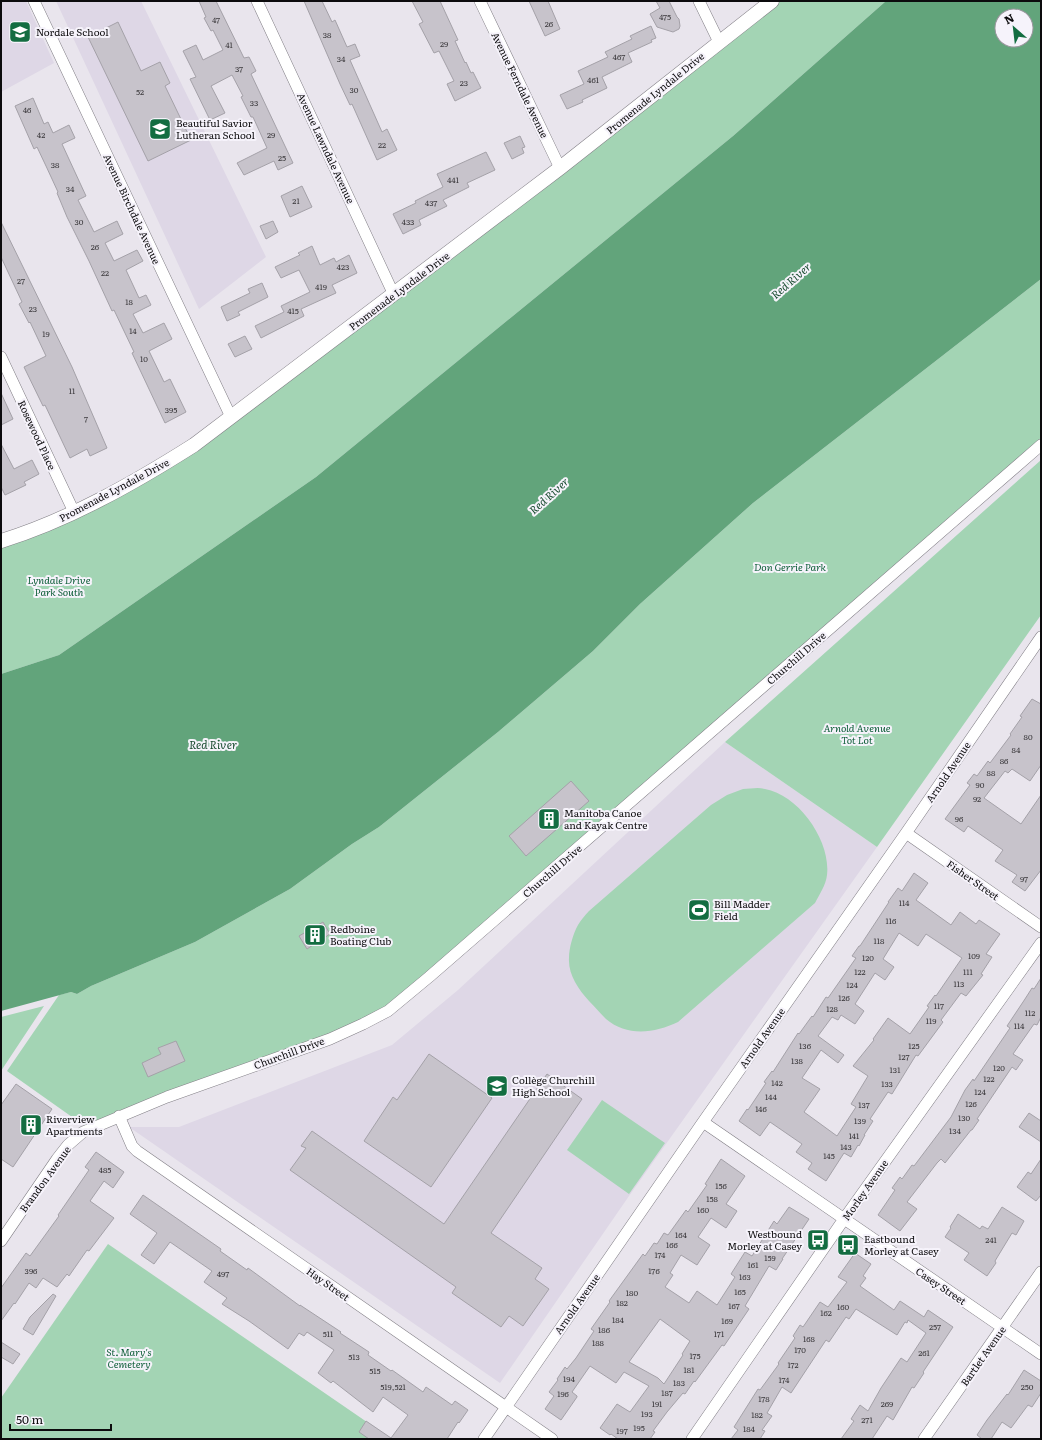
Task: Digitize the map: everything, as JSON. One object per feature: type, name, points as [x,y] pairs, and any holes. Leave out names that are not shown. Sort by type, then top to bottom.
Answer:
[{"type":"street","name":"Avenue Birchdale Avenue","points":[[34,1],[231,418]]},
{"type":"street","name":"Avenue Lawndale Avenue","points":[[257,1],[394,295]]},
{"type":"street","name":"Avenue Ferndale Avenue","points":[[480,1],[560,168]]},
{"type":"street","points":[[699,1],[719,42]]},
{"type":"street","name":"Promenade Lyndale Drive","points":[[1,542],[74,512],[154,471],[194,445],[560,168],[772,1]]},
{"type":"street","name":"Rosewood Place","points":[[1,357],[74,512]]},
{"type":"street","name":"Churchill Drive","points":[[119,1116],[167,1097],[330,1039],[388,1011],[1041,445]]},
{"type":"street","name":"Arnold Avenue","points":[[484,1439],[1041,637]]},
{"type":"street","name":"Fisher Street","points":[[906,833],[1041,927]]},
{"type":"street","name":"Morley Avenue","points":[[692,1439],[844,1219],[1041,943]]},
{"type":"street","name":"Brandon Avenue","points":[[1,1241],[68,1145],[83,1132],[119,1116]]},
{"type":"street","name":"Hay Street","points":[[119,1116],[132,1146],[137,1151],[552,1439]]},
{"type":"street","name":"Casey Street","points":[[703,1122],[1041,1354]]},
{"type":"street","name":"Bartlet Avenue","points":[[924,1439],[1041,1272]]},
{"type":"shaded area","name":"Nordale School","points":[[1,1],[26,1],[54,63],[1,92]]},
{"type":"shaded area","name":"Beautiful Savior Lutheran School","points":[[56,1],[141,1],[266,257],[199,309]]},
{"type":"shaded area","name":"Collège Churchill High School","points":[[725,742],[877,847],[629,1196],[500,1383],[129,1127],[179,1127],[392,1045],[458,990]]},
{"type":"green space","name":"Lyndale Drive Park South","points":[[772,1],[886,1],[733,136],[316,477],[59,655],[1,674],[1,545],[155,475]]},
{"type":"green space","name":"Don Gerrie Park","points":[[1041,279],[1041,445],[388,1011],[89,1129],[7,1071],[59,995],[71,992],[77,994],[91,986],[195,942],[290,889],[352,844],[379,827],[498,732],[593,651],[640,604],[753,503]]},
{"type":"green space","name":"Arnold Avenue Tot Lot","points":[[1041,460],[1041,615],[877,847],[725,742]]},
{"type":"green space","name":"Bill Madder Field","points":[[762,788],[778,793],[790,800],[801,810],[818,834],[824,848],[827,862],[827,875],[824,886],[815,903],[678,1022],[651,1031],[632,1031],[614,1025],[606,1019],[585,996],[570,970],[569,954],[574,933],[578,925],[589,911],[711,805],[727,795],[743,789]]},
{"type":"green space","points":[[44,1006],[1,1071],[1,1017]]},
{"type":"green space","points":[[602,1100],[665,1143],[629,1194],[567,1150]]},
{"type":"green space","name":"St. Mary's Cemetery","points":[[108,1244],[380,1431],[374,1439],[1,1439],[1,1398]]},
{"type":"water","name":"Red River","points":[[886,1],[1041,1],[1041,279],[753,503],[640,604],[593,651],[498,732],[379,827],[352,844],[290,889],[195,942],[91,986],[77,994],[71,992],[1,1011],[1,674],[59,655],[316,477],[733,136]]},
{"type":"building","points":[[199,1],[216,1],[244,58],[249,57],[256,71],[251,74],[293,163],[278,170],[274,161],[244,175],[237,163],[267,148],[253,117],[251,117],[241,97],[243,96],[232,75],[211,86],[225,113],[210,120],[190,79],[196,77],[183,51],[196,45],[203,60],[223,50],[213,30],[211,31],[204,18],[206,17]]},
{"type":"building","points":[[304,1],[322,1],[332,22],[335,20],[347,47],[355,44],[360,56],[350,60],[382,132],[387,129],[397,150],[377,160],[352,104],[350,105],[340,84]]},
{"type":"building","points":[[412,1],[440,1],[458,40],[455,41],[465,63],[466,62],[471,73],[473,72],[481,88],[455,101],[447,84],[454,81],[439,51],[434,53],[419,24],[423,22]]},
{"type":"building","points":[[529,1],[548,1],[560,29],[545,36]]},
{"type":"building","points":[[656,1],[669,1],[679,19],[679,29],[673,32],[657,27],[650,14],[660,8]]},
{"type":"building","points":[[118,22],[141,71],[160,62],[170,83],[165,86],[191,140],[148,161],[88,37]]},
{"type":"building","points":[[651,26],[656,38],[651,40],[652,42],[628,53],[632,62],[602,77],[607,88],[582,100],[583,102],[567,109],[560,95],[584,84],[578,71],[608,57],[605,52],[632,39],[630,36]]},
{"type":"building","points":[[33,98],[44,124],[48,122],[53,133],[69,125],[75,138],[62,144],[86,196],[78,200],[94,232],[117,221],[123,234],[105,243],[114,261],[137,250],[143,261],[126,270],[139,298],[146,295],[151,305],[133,314],[143,333],[164,323],[172,339],[149,351],[164,382],[170,379],[186,412],[165,423],[132,353],[134,352],[114,310],[112,311],[67,217],[46,166],[37,147],[34,149],[15,106]]},
{"type":"building","points":[[520,136],[525,147],[522,148],[524,153],[512,159],[504,143]]},
{"type":"building","points":[[486,152],[495,170],[467,183],[469,187],[443,200],[447,206],[419,220],[421,225],[403,234],[393,214],[416,203],[415,201],[443,187],[437,174]]},
{"type":"building","points":[[302,186],[312,207],[290,217],[281,196]]},
{"type":"building","points":[[273,221],[278,232],[266,239],[260,226]]},
{"type":"building","points":[[1,222],[72,367],[107,448],[90,456],[87,449],[70,458],[45,405],[43,406],[24,367],[46,356],[30,322],[29,323],[19,304],[22,302],[1,257]]},
{"type":"building","points":[[312,246],[320,265],[334,258],[336,262],[349,255],[357,273],[332,285],[336,293],[301,309],[304,316],[261,338],[255,326],[284,312],[281,306],[310,292],[299,270],[281,278],[275,267],[300,255],[298,253]]},
{"type":"building","points":[[262,283],[268,297],[238,312],[240,315],[227,321],[221,307],[250,293],[248,289]]},
{"type":"building","points":[[245,336],[252,349],[235,357],[228,344]]},
{"type":"building","points":[[1,393],[13,419],[1,425]]},
{"type":"building","points":[[1,444],[14,469],[32,460],[39,474],[24,482],[26,485],[5,495],[1,487]]},
{"type":"building","points":[[1032,699],[1041,704],[1041,765],[1030,781],[1012,769],[1008,773],[1005,771],[984,798],[1021,824],[1041,795],[1041,870],[1025,891],[1012,882],[1017,875],[995,861],[1003,850],[968,826],[964,832],[945,819],[970,785],[967,783],[974,774],[977,776],[988,761],[990,763],[1011,735],[1010,734],[1022,717],[1020,716]]},
{"type":"building","name":"Manitoba Canoe and Kayak Centre","points":[[571,781],[589,801],[526,856],[509,836]]},
{"type":"building","points":[[914,873],[928,883],[916,900],[951,925],[960,912],[976,924],[979,920],[1000,934],[986,954],[992,957],[981,974],[983,975],[966,996],[961,993],[941,1020],[943,1022],[918,1056],[916,1055],[892,1094],[888,1092],[870,1119],[873,1121],[859,1146],[858,1145],[851,1157],[844,1153],[826,1181],[808,1169],[812,1163],[796,1152],[802,1144],[770,1122],[760,1136],[739,1121],[747,1109],[748,1110],[766,1083],[764,1082],[772,1071],[773,1072],[798,1033],[799,1034],[812,1016],[813,1017],[826,997],[828,998],[856,958],[852,956],[888,902],[898,888],[902,891]],"holes":[[[899,933],[918,946],[926,934],[962,958],[936,996],[935,995],[927,1006],[929,1007],[910,1034],[888,1018],[873,1039],[874,1040],[853,1066],[868,1076],[851,1104],[856,1107],[837,1136],[804,1112],[820,1089],[802,1078],[821,1050],[838,1063],[844,1055],[818,1036],[832,1017],[838,1020],[841,1015],[855,1024],[864,1011],[855,1004],[875,973],[885,980],[894,967],[883,959]]]},
{"type":"building","name":"Redboine Boating Club","points":[[323,922],[330,934],[307,949],[299,936]]},
{"type":"building","points":[[1041,978],[1041,1017],[1037,1025],[1034,1024],[1013,1054],[1023,1060],[1016,1070],[1012,1067],[977,1119],[979,1120],[972,1130],[945,1163],[941,1159],[937,1163],[907,1202],[917,1209],[900,1231],[878,1215],[895,1190],[892,1188],[900,1177],[902,1179],[912,1165],[914,1166],[951,1117],[965,1090],[973,1079],[974,1081],[1010,1028],[1007,1026],[1032,988],[1034,989]]},
{"type":"building","points":[[176,1041],[185,1061],[148,1077],[142,1063],[161,1054],[158,1048]]},
{"type":"building","points":[[429,1054],[492,1098],[431,1187],[364,1141],[393,1097],[397,1100]]},
{"type":"building","points":[[547,1074],[582,1099],[491,1233],[542,1268],[535,1279],[549,1289],[523,1326],[509,1316],[501,1327],[452,1293],[456,1287],[290,1170],[306,1148],[301,1146],[312,1131],[444,1224]]},
{"type":"building","name":"Riverview Apartments","points":[[16,1084],[52,1109],[13,1167],[1,1159],[1,1105]]},
{"type":"building","points":[[1029,1113],[1041,1121],[1041,1142],[1019,1127]]},
{"type":"building","points":[[96,1152],[124,1172],[113,1188],[104,1181],[90,1201],[114,1218],[89,1251],[87,1250],[69,1276],[67,1274],[57,1287],[43,1278],[36,1288],[29,1283],[1,1321],[1,1288],[26,1253],[30,1256],[59,1216],[58,1215],[89,1170],[85,1167]]},
{"type":"building","points":[[721,1159],[745,1176],[726,1204],[737,1211],[726,1228],[711,1218],[698,1237],[710,1245],[697,1265],[681,1255],[670,1273],[673,1275],[665,1287],[689,1303],[697,1291],[717,1305],[735,1277],[731,1274],[745,1252],[752,1256],[774,1221],[777,1224],[789,1207],[809,1219],[776,1270],[769,1266],[745,1306],[749,1309],[724,1346],[722,1345],[695,1382],[694,1381],[685,1394],[683,1393],[667,1412],[653,1431],[655,1432],[650,1439],[618,1439],[600,1428],[617,1404],[630,1412],[649,1386],[624,1372],[616,1383],[590,1366],[572,1392],[577,1397],[561,1420],[545,1409],[554,1396],[549,1392],[565,1367],[567,1369],[576,1358],[594,1331],[591,1329],[610,1302],[609,1301],[643,1254],[645,1256],[654,1243],[657,1244],[664,1233],[668,1235],[686,1210],[688,1212],[707,1185],[705,1184]],"holes":[[[660,1319],[690,1341],[682,1354],[683,1355],[664,1384],[658,1378],[629,1362]]]},
{"type":"building","points":[[1041,1159],[1041,1195],[1036,1201],[1017,1187],[1028,1172],[1031,1174]]},
{"type":"building","points":[[143,1195],[221,1249],[220,1251],[247,1270],[248,1268],[300,1306],[341,1332],[340,1333],[369,1352],[368,1355],[391,1371],[392,1370],[423,1392],[426,1387],[452,1405],[455,1401],[468,1410],[447,1439],[369,1439],[359,1432],[366,1421],[391,1438],[408,1415],[383,1397],[373,1412],[333,1381],[331,1383],[318,1373],[334,1350],[307,1332],[304,1336],[299,1333],[288,1349],[222,1304],[227,1298],[204,1282],[212,1271],[170,1242],[154,1264],[141,1255],[157,1233],[130,1214]]},
{"type":"building","points":[[1002,1207],[1024,1221],[1016,1235],[1012,1233],[995,1261],[996,1263],[987,1276],[964,1260],[969,1253],[945,1237],[958,1214],[980,1229],[982,1226],[988,1229]]},
{"type":"building","points":[[855,1253],[871,1264],[863,1276],[866,1278],[860,1286],[894,1310],[900,1301],[924,1317],[928,1310],[953,1327],[914,1388],[912,1387],[893,1420],[887,1416],[872,1439],[841,1439],[854,1421],[851,1419],[860,1405],[868,1411],[901,1358],[907,1362],[926,1333],[908,1320],[907,1323],[905,1322],[897,1335],[856,1309],[849,1319],[846,1317],[829,1342],[826,1340],[791,1393],[782,1387],[767,1413],[772,1416],[762,1430],[765,1431],[760,1439],[731,1439],[738,1430],[734,1427],[758,1389],[760,1390],[779,1364],[778,1363],[795,1338],[793,1336],[800,1325],[803,1327],[820,1302],[828,1307],[847,1282],[838,1277]]},
{"type":"building","points":[[53,1294],[56,1296],[33,1335],[23,1329],[30,1317]]},
{"type":"building","points":[[1,1342],[20,1354],[13,1364],[1,1357]]},
{"type":"building","points":[[1024,1370],[1041,1381],[1041,1393],[1032,1407],[1028,1405],[1011,1428],[1002,1422],[991,1439],[982,1439],[977,1435],[1007,1394],[1008,1395]]},
{"type":"place","name":"Nordale School","points":[[20,32]]},
{"type":"place","name":"Beautiful Savior Lutheran School","points":[[160,129]]},
{"type":"place","name":"Manitoba Canoe and Kayak Centre","points":[[549,819]]},
{"type":"place","name":"Bill Madder Field","points":[[699,910]]},
{"type":"place","name":"Redboine Boating Club","points":[[315,935]]},
{"type":"place","name":"Collège Churchill High School","points":[[497,1086]]},
{"type":"place","name":"Riverview Apartments","points":[[31,1125]]},
{"type":"place","name":"Westbound Morley at Casey","points":[[818,1240]]},
{"type":"place","name":"Eastbound Morley at Casey","points":[[848,1245]]}]
